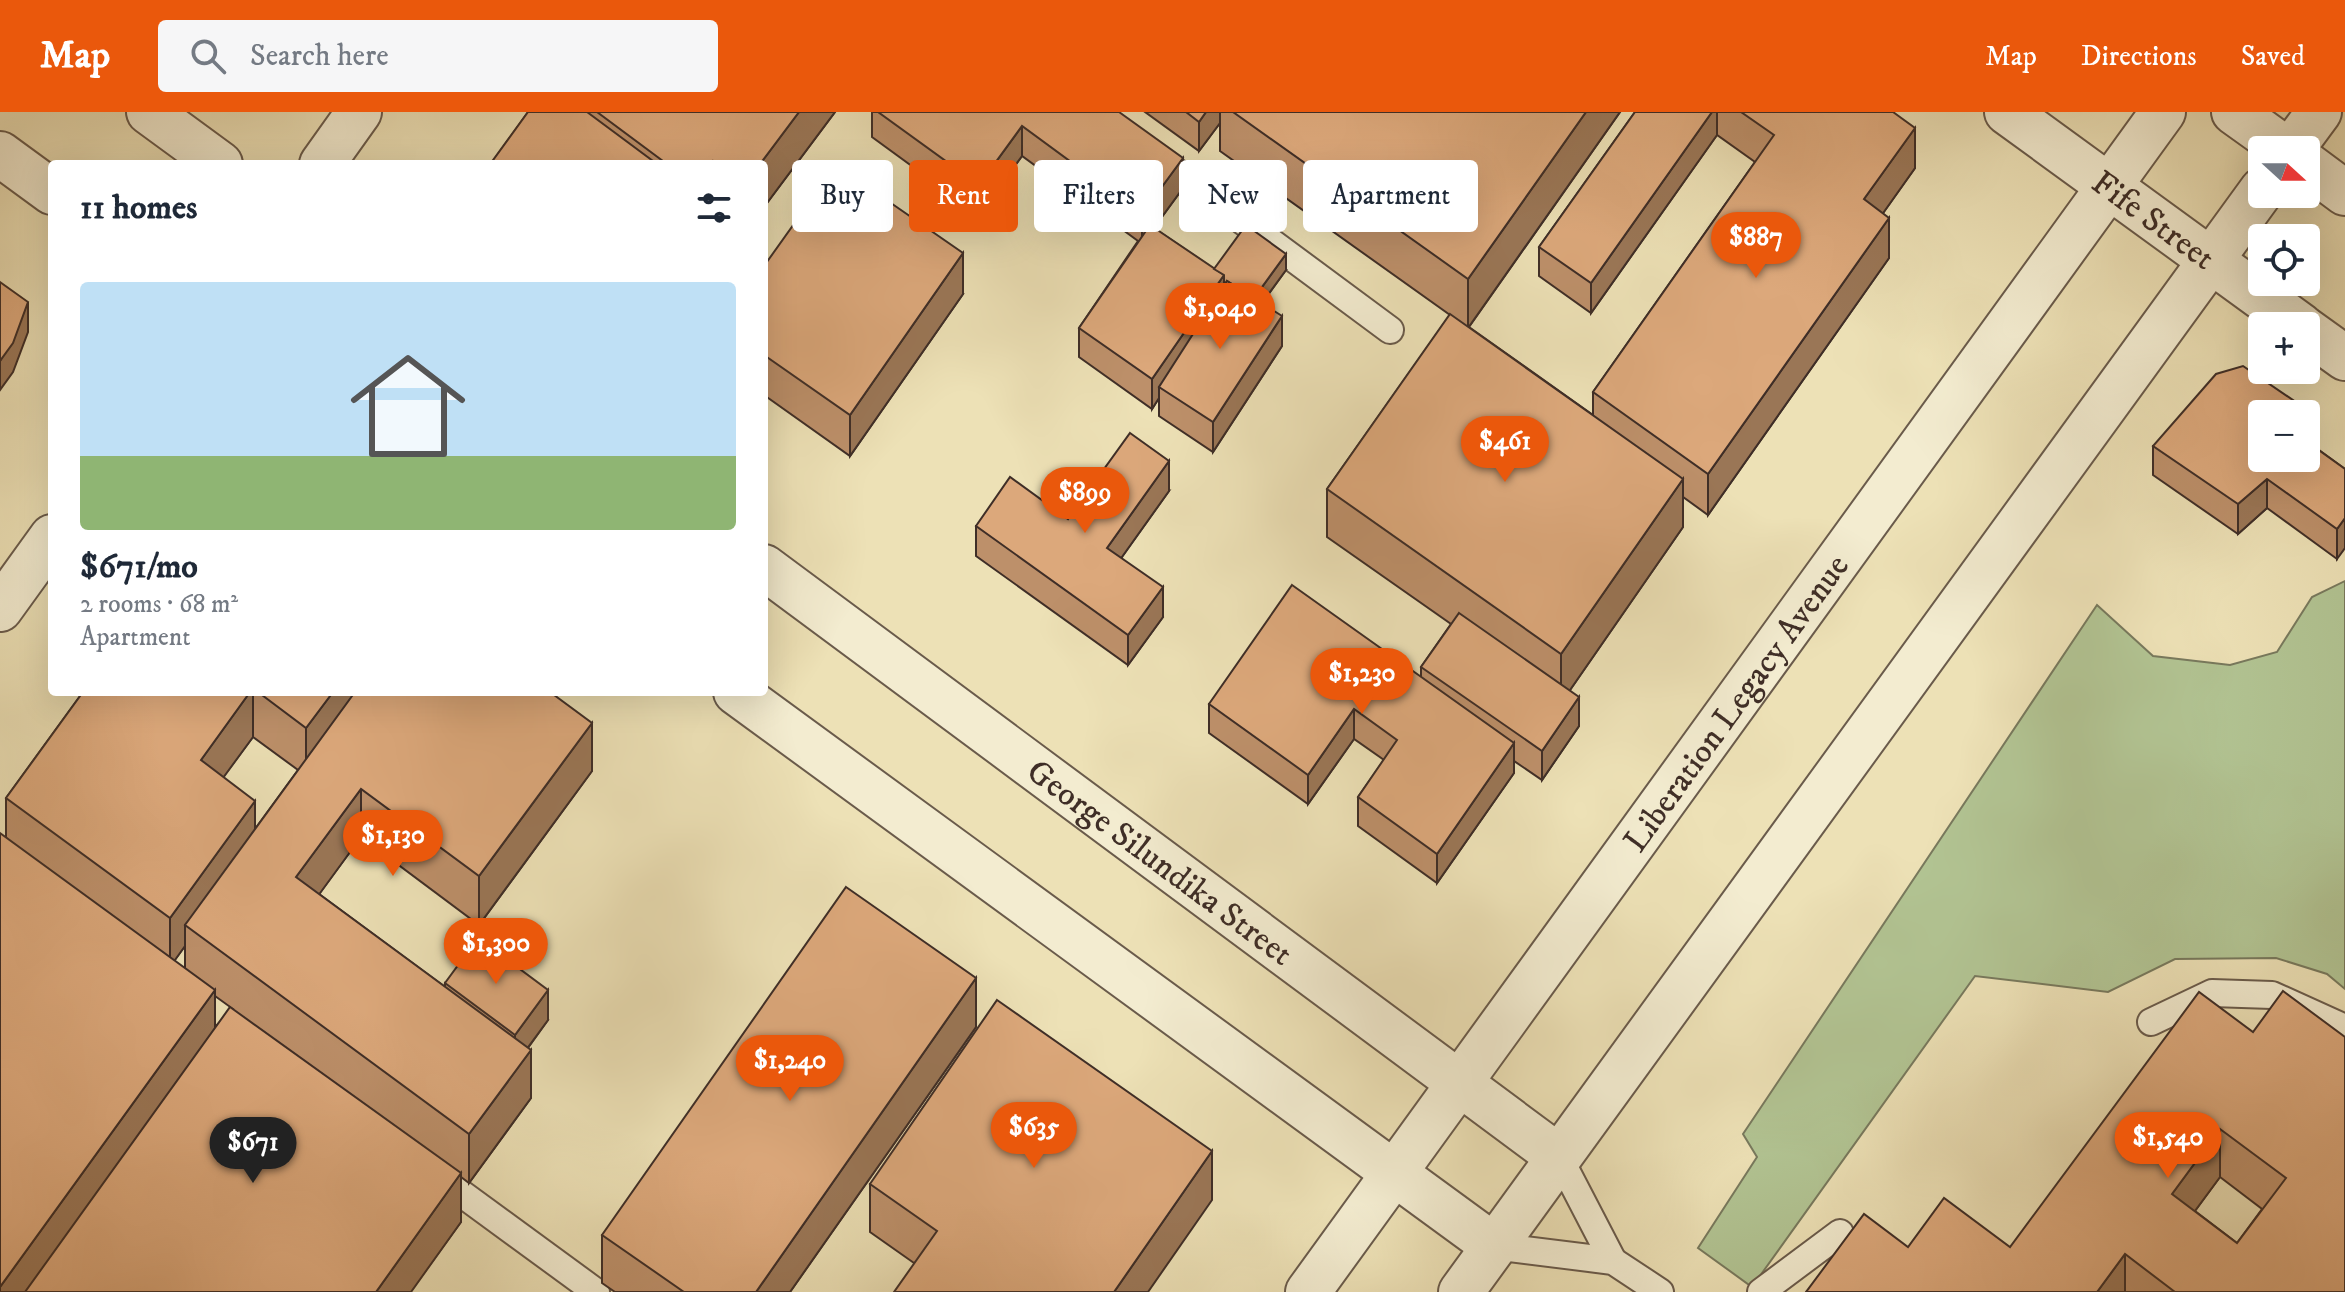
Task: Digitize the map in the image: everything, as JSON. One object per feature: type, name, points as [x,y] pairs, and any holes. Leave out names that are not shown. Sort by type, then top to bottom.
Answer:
[{"type":"street","points":[[149,112],[215,160]]},
{"type":"street","points":[[325,160],[359,112]]},
{"type":"street","name":"Fife Street","points":[[2007,112],[2282,312]]},
{"type":"street","name":"Liberation Legacy Avenue","points":[[1308,1292],[2163,112]]},
{"type":"street","points":[[2234,112],[2269,136]]},
{"type":"street","points":[[2300,136],[2319,112]]},
{"type":"street","points":[[0,154],[48,189]]},
{"type":"street","points":[[2320,174],[2345,193]]},
{"type":"street","points":[[1461,1292],[2249,208]]},
{"type":"street","points":[[2320,340],[2345,358]]},
{"type":"street","points":[[0,609],[48,543]]},
{"type":"street","name":"George Silundika Street","points":[[768,570],[1559,1157]]},
{"type":"street","points":[[741,696],[1494,1246]]},
{"type":"lane","points":[[1135,140],[1390,330]]},
{"type":"lane","points":[[2151,1022],[2212,993],[2272,995],[2345,1028]]},
{"type":"lane","points":[[405,1153],[596,1292]]},
{"type":"lane","points":[[1559,1157],[1613,1261]]},
{"type":"lane","points":[[1761,1292],[1840,1233]]},
{"type":"lane","points":[[1494,1246],[1613,1261],[1660,1292]]},
{"type":"green space","points":[[2345,581],[2345,989],[2327,974],[2276,958],[2175,959],[2108,992],[1975,976],[1752,1287],[1698,1248],[1757,1157],[1743,1134],[2097,605],[2153,656],[2230,665],[2277,652],[2312,597]]},
{"type":"building","points":[[528,112],[587,112],[652,160],[493,160]]},
{"type":"building","points":[[597,112],[799,112],[763,160],[662,160]]},
{"type":"building","points":[[878,112],[1119,112],[1183,158],[1163,185],[1163,160],[1068,160],[1022,126],[997,160],[944,160]]},
{"type":"building","points":[[1186,112],[1206,112],[1199,122]]},
{"type":"building","points":[[1233,112],[1586,112],[1468,279],[1402,232],[1478,232],[1478,160],[1303,162]]},
{"type":"building","points":[[1635,112],[1712,112],[1591,283],[1539,247]]},
{"type":"building","points":[[1741,112],[1893,112],[1915,128],[1864,199],[1889,218],[1708,474],[1593,392],[1774,135]]},
{"type":"building","points":[[893,204],[909,216],[909,232],[933,232],[963,253],[850,415],[768,358],[768,260],[792,227],[792,232],[893,232]]},
{"type":"building","points":[[1145,232],[1160,232],[1224,275],[1152,379],[1079,328]]},
{"type":"building","points":[[1241,232],[1256,232],[1286,254],[1254,298],[1227,281],[1224,286],[1224,275],[1214,269]]},
{"type":"building","points":[[1227,281],[1282,316],[1213,422],[1159,387]]},
{"type":"building","points":[[0,282],[28,302],[13,343],[0,361]]},
{"type":"building","points":[[1450,314],[1683,479],[1561,654],[1327,489]]},
{"type":"building","points":[[2243,366],[2248,369],[2248,384],[2269,384],[2293,400],[2248,400],[2248,472],[2320,472],[2320,451],[2345,469],[2345,518],[2337,529],[2267,479],[2238,504],[2153,446],[2216,374]]},
{"type":"building","points":[[1130,433],[1169,461],[1107,548],[1163,587],[1128,635],[976,526],[1010,477],[1068,519]]},
{"type":"building","points":[[1292,585],[1514,743],[1437,854],[1358,797],[1397,740],[1354,709],[1308,775],[1209,704]]},
{"type":"building","points":[[1459,613],[1579,697],[1542,751],[1421,667]]},
{"type":"building","points":[[80,696],[247,696],[201,760],[255,801],[170,918],[6,798]]},
{"type":"building","points":[[263,696],[330,696],[306,728]]},
{"type":"building","points":[[352,696],[555,696],[592,723],[479,876],[361,789],[296,877],[531,1050],[469,1134],[185,925]]},
{"type":"building","points":[[0,833],[215,990],[0,1287]]},
{"type":"building","points":[[846,887],[976,978],[756,1292],[684,1292],[602,1235]]},
{"type":"building","points":[[478,938],[548,990],[515,1035],[445,983]]},
{"type":"building","points":[[2283,991],[2345,1037],[2345,1292],[2175,1292],[2125,1254],[2097,1292],[1806,1292],[1864,1214],[1908,1247],[1944,1198],[2010,1247],[2199,992],[2253,1032]],"holes":[[[2220,1129],[2286,1178],[2237,1243],[2172,1194]]]},
{"type":"building","points":[[997,1000],[1212,1151],[1114,1292],[894,1292],[937,1231],[870,1184]]},
{"type":"building","points":[[230,1007],[461,1173],[376,1292],[25,1292]]}]
